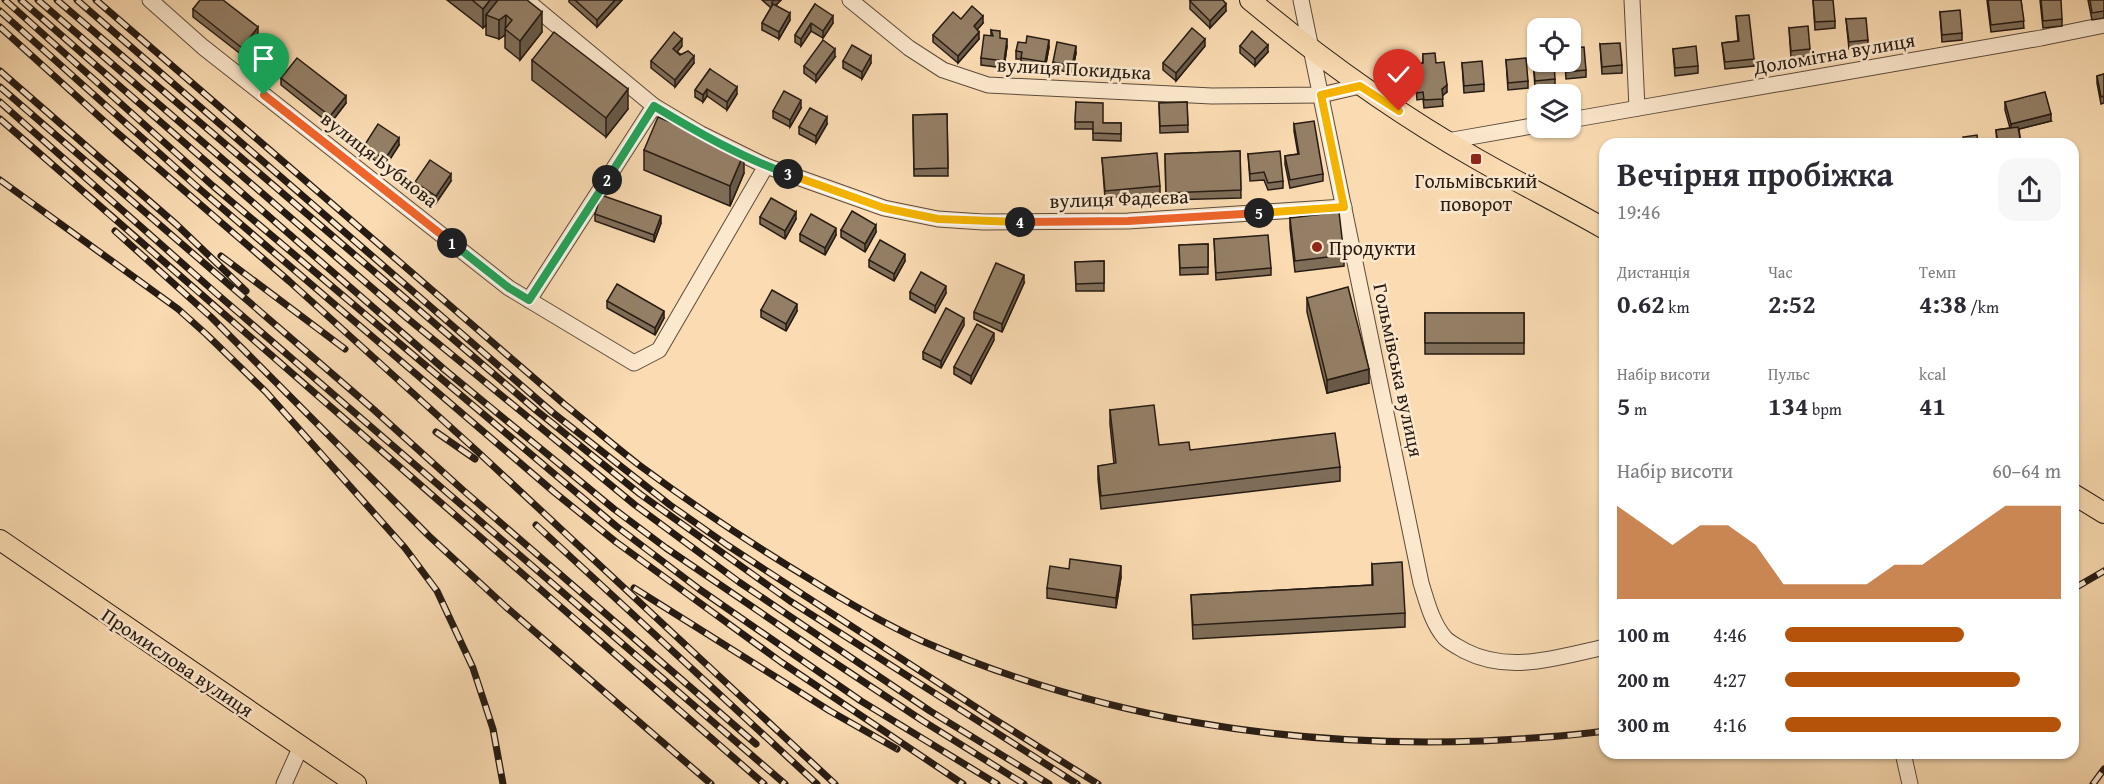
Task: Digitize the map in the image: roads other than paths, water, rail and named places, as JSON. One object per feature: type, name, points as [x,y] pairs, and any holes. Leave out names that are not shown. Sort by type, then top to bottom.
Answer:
[{"type":"main road","points":[[1250,0],[1310,50],[1360,86],[1447,141],[1599,226]]},
{"type":"main road","points":[[2079,498],[2104,513]]},
{"type":"main road","name":"Промислова вулиця","points":[[0,540],[356,784]]},
{"type":"street","name":"вулиця Бубнова","points":[[150,0],[212,54],[509,288],[634,363],[659,350],[766,166]]},
{"type":"street","name":"вулиця Фадєєва","points":[[526,0],[542,5],[654,106],[701,134],[766,166],[884,208],[938,219],[983,222],[1128,221],[1344,207]]},
{"type":"street","name":"вулиця Покидька","points":[[850,0],[909,48],[943,70],[988,85],[1212,96],[1321,95],[1360,86]]},
{"type":"street","name":"Гольмівська вулиця","points":[[1301,0],[1421,583],[1430,614],[1445,638],[1476,657],[1501,663],[1525,663],[1599,648]]},
{"type":"street","points":[[1632,0],[1637,108]]},
{"type":"street","name":"Доломітна вулиця","points":[[1581,118],[2042,38],[2104,25]]},
{"type":"street","points":[[529,300],[654,106]]},
{"type":"street","points":[[1447,141],[1527,127]]},
{"type":"street","points":[[284,784],[301,746]]},
{"type":"street","points":[[1905,759],[1910,784]]},
{"type":"railway","points":[[5,0],[213,186],[616,526],[699,589],[861,701],[997,784]]},
{"type":"railway","points":[[21,0],[445,370],[614,509],[666,548],[820,653],[1024,784]]},
{"type":"railway","points":[[38,0],[407,318],[635,505],[739,582],[930,711],[1049,784]]},
{"type":"railway","points":[[57,0],[537,411],[640,494],[790,601],[1077,784]]},
{"type":"railway","points":[[77,0],[552,412],[670,505],[727,545],[1098,784]]},
{"type":"railway","points":[[96,0],[564,404],[629,457],[659,480],[765,551],[850,603],[907,634],[989,668],[1057,690],[1126,708],[1267,733],[1409,742],[1481,741],[1599,732]]},
{"type":"railway","points":[[0,11],[195,185],[554,492],[616,542],[781,662],[963,784]]},
{"type":"railway","points":[[0,27],[114,130],[289,281],[478,452],[835,784]]},
{"type":"railway","points":[[0,71],[177,225],[246,291]]},
{"type":"railway","points":[[0,87],[756,744]]},
{"type":"railway","points":[[0,102],[217,294],[785,784]]},
{"type":"railway","points":[[0,119],[764,784]]},
{"type":"railway","points":[[0,180],[178,309],[206,334],[266,392],[405,548],[437,591],[473,668],[493,729],[503,784]]},
{"type":"railway","points":[[115,231],[211,317],[429,536],[506,607],[711,784]]},
{"type":"railway","points":[[221,256],[345,349]]},
{"type":"railway","points":[[436,432],[475,459]]},
{"type":"railway","points":[[536,525],[817,784]]},
{"type":"railway","points":[[2079,586],[2104,571]]},
{"type":"railway","points":[[634,588],[830,711],[897,749]]},
{"type":"railway","points":[[2093,784],[2104,769]]},
{"type":"place","name":"Гольмівський поворот","points":[[1476,159]]},
{"type":"place","name":"Продукти","points":[[1317,247]]}]
